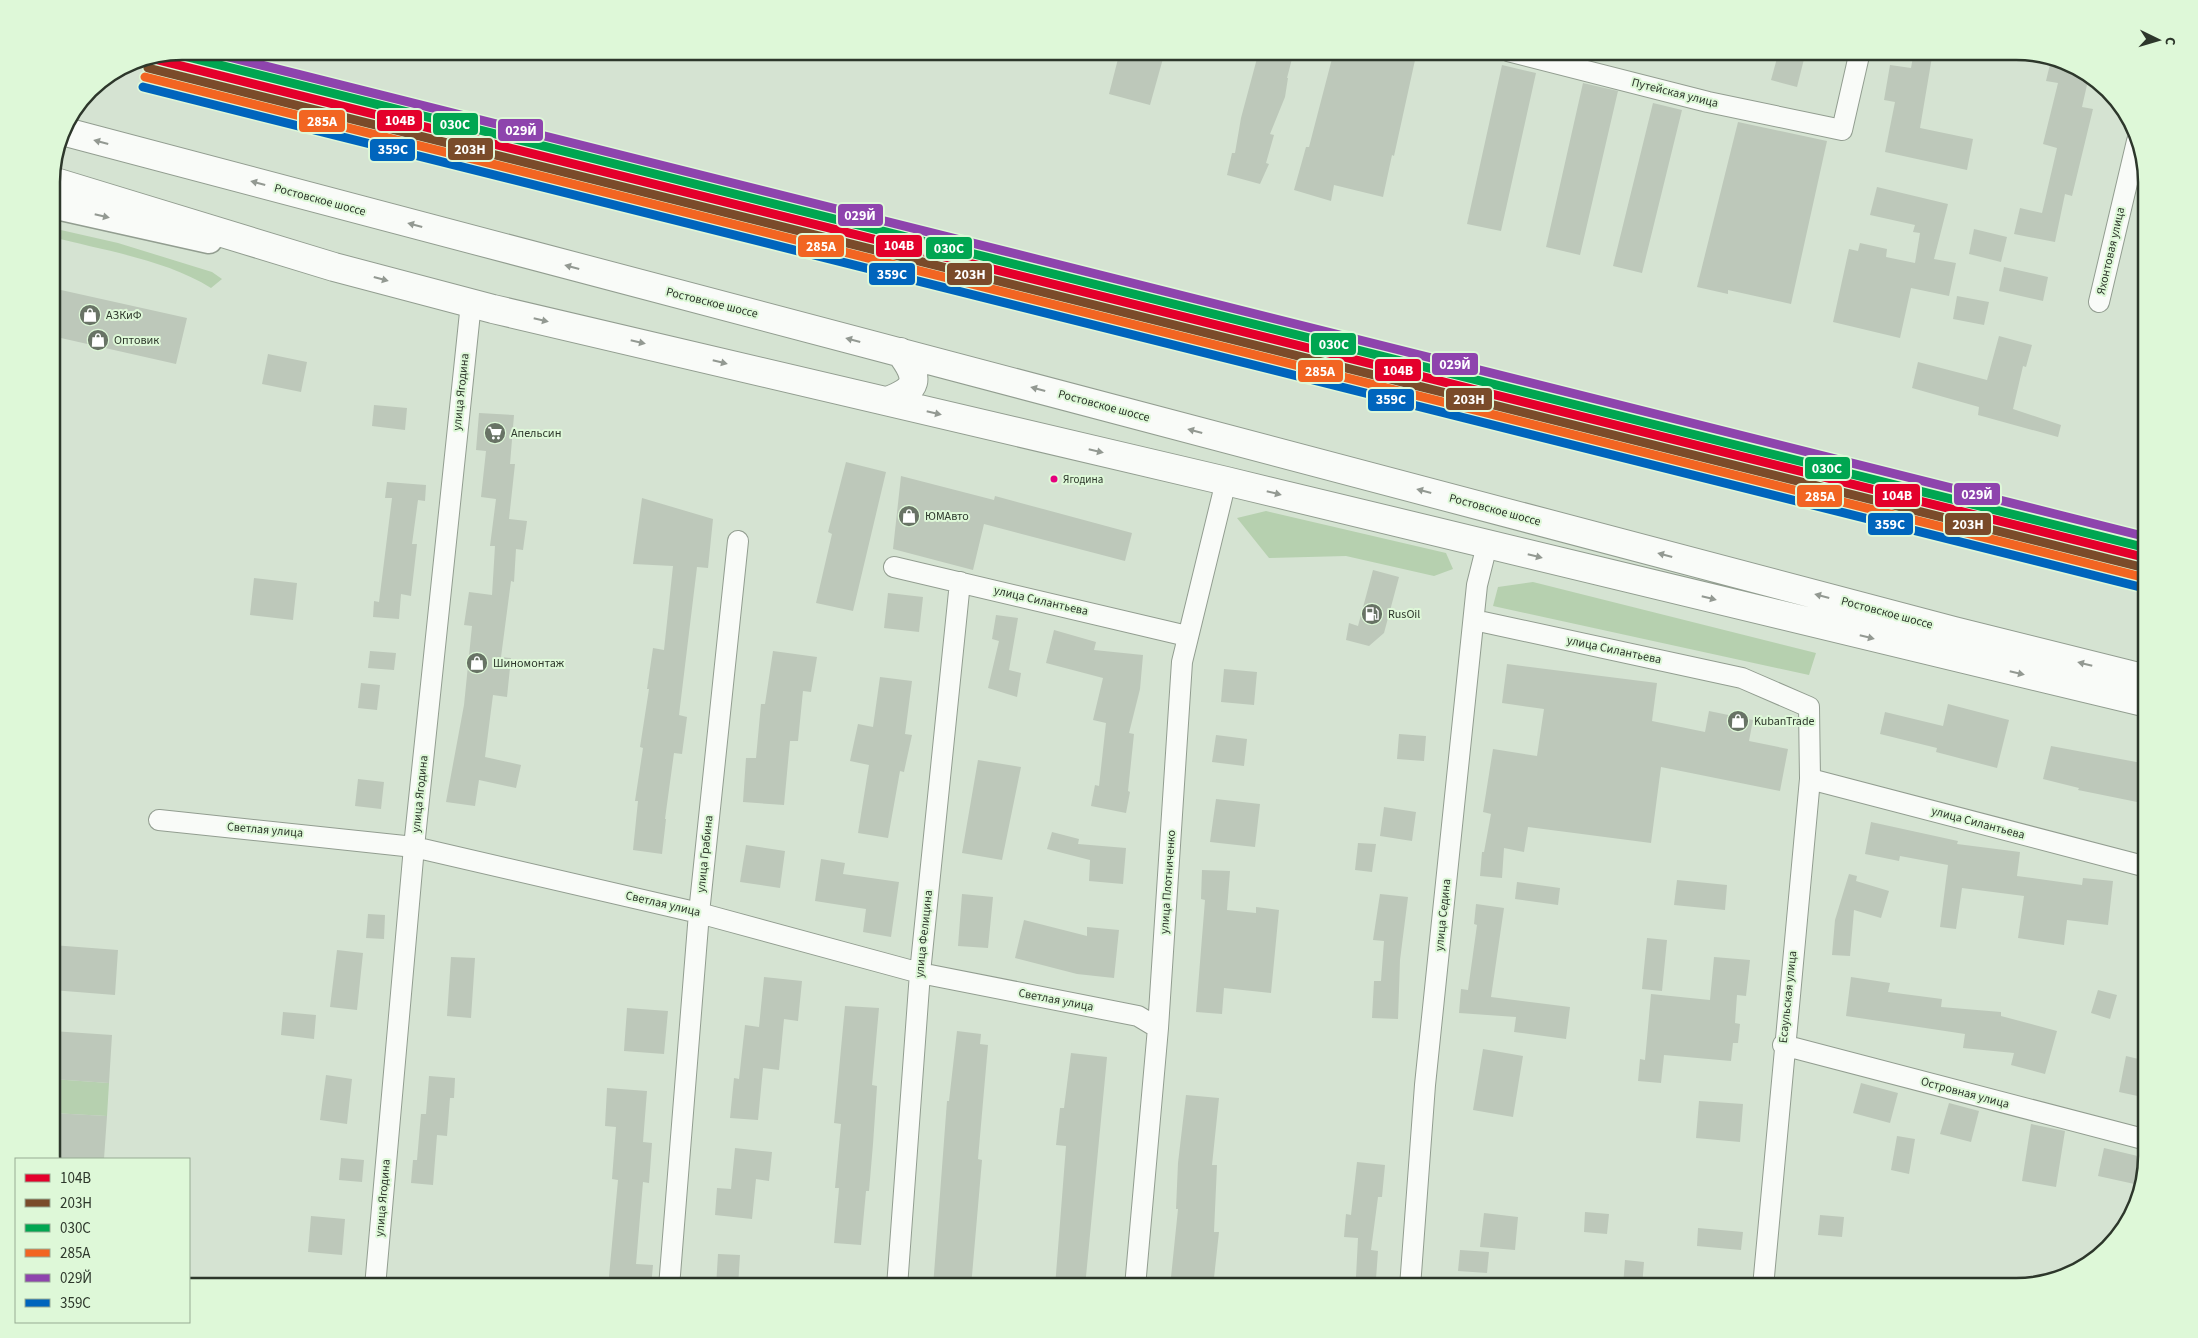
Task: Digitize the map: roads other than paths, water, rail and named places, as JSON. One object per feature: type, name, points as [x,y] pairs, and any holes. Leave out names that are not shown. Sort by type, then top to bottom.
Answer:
[{"type":"highway","name":"Ростовское шоссе","points":[[70,133],[1935,626],[2138,677]]},
{"type":"highway","points":[[60,201],[334,267],[471,303],[1226,481],[2138,701]]},
{"type":"highway","points":[[887,401],[904,395],[914,382],[914,373],[900,352]]},
{"type":"street","name":"Путейская улица","points":[[1576,60],[1708,102],[1842,130],[1858,60]]},
{"type":"street","name":"Яхонтовая улица","points":[[2099,302],[2134,150]]},
{"type":"street","name":"улица Ягодина","points":[[376,1278],[414,846],[471,303]]},
{"type":"street","name":"улица Плотниченко","points":[[1136,1278],[1158,1028],[1182,662],[1226,481]]},
{"type":"street","name":"улица Грабина","points":[[670,1278],[699,912],[738,541]]},
{"type":"street","name":"улица Седина","points":[[1411,1278],[1424,1085],[1477,585],[1487,545]]},
{"type":"street","name":"улица Силантьева","points":[[894,567],[1187,636]]},
{"type":"street","name":"улица Фелицина","points":[[898,1278],[920,973],[960,582]]},
{"type":"street","name":"улица Силантьева","points":[[1474,620],[1742,678],[1809,707]]},
{"type":"street","name":"Есаульская улица","points":[[1764,1278],[1810,780],[1809,707]]},
{"type":"street","name":"улица Силантьева","points":[[1810,780],[2138,865]]},
{"type":"street","name":"Светлая улица","points":[[158,820],[414,846],[699,912],[920,973],[1138,1016],[1158,1028]]},
{"type":"street","name":"Островная улица","points":[[1784,1045],[2138,1138]]},
{"type":"place","name":"АЗКиФ","points":[[90,315]]},
{"type":"place","name":"Оптовик","points":[[98,340]]},
{"type":"place","name":"Апельсин","points":[[495,433]]},
{"type":"place","name":"Ягодина","points":[[1054,479]]},
{"type":"place","name":"ЮМАвто","points":[[909,516]]},
{"type":"place","name":"RusOil","points":[[1372,614]]},
{"type":"place","name":"Шиномонтаж","points":[[477,663]]},
{"type":"place","name":"KubanTrade","points":[[1738,721]]}]
